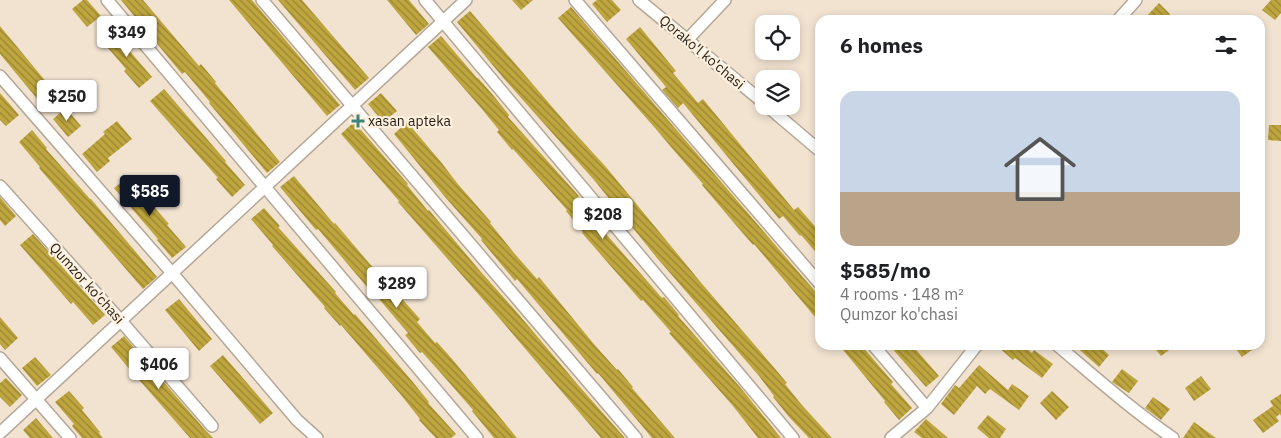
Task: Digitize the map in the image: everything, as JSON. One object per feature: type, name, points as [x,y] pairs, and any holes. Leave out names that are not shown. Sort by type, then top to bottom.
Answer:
[{"type":"street","points":[[107,0],[478,438]]},
{"type":"street","points":[[262,0],[636,438]]},
{"type":"street","points":[[425,0],[793,438]]},
{"type":"street","points":[[0,433],[442,20],[466,0]]},
{"type":"street","points":[[575,0],[815,278]]},
{"type":"street","name":"Qorako'l ko'chasi","points":[[639,0],[755,96]]},
{"type":"street","points":[[688,40],[725,0]]},
{"type":"street","points":[[1122,15],[1136,0]]},
{"type":"street","points":[[0,76],[297,420],[317,438]]},
{"type":"street","points":[[778,115],[815,146]]},
{"type":"street","name":"Qumzor ko'chasi","points":[[0,186],[212,426]]},
{"type":"street","points":[[877,350],[927,408]]},
{"type":"street","points":[[891,438],[927,408],[973,350]]},
{"type":"street","points":[[1064,350],[1138,412],[1174,438]]},
{"type":"street","points":[[0,358],[70,438]]},
{"type":"building","points":[[83,0],[87,0],[101,16],[87,27],[72,9]]},
{"type":"building","points":[[121,0],[143,0],[199,66],[201,64],[280,162],[267,173],[185,72],[182,74]]},
{"type":"building","points":[[229,0],[252,0],[340,105],[327,116]]},
{"type":"building","points":[[278,0],[302,0],[369,78],[355,90]]},
{"type":"building","points":[[387,0],[409,0],[429,24],[416,35]]},
{"type":"building","points":[[512,0],[533,0],[521,10]]},
{"type":"building","points":[[597,0],[612,0],[621,10],[607,22],[592,4]]},
{"type":"building","points":[[1271,0],[1281,0],[1281,13],[1275,20],[1262,10]]},
{"type":"building","points":[[1159,3],[1170,14],[1169,15],[1148,15]]},
{"type":"building","points":[[571,7],[815,291],[815,317],[655,128],[558,18]]},
{"type":"building","points":[[470,11],[606,167],[787,383],[785,384],[801,404],[832,438],[809,438],[789,417],[759,376],[657,258],[594,180],[505,80],[457,22]]},
{"type":"building","points":[[0,26],[52,89],[39,101],[0,54]]},
{"type":"building","points":[[640,27],[676,71],[673,73],[698,103],[703,99],[794,210],[798,207],[815,226],[815,251],[783,216],[779,219],[683,103],[678,108],[662,90],[666,87],[626,39]]},
{"type":"building","points":[[115,29],[131,47],[128,49],[152,77],[139,88],[124,71],[126,69],[102,41]]},
{"type":"building","points":[[441,36],[493,95],[509,115],[508,117],[579,196],[577,198],[593,219],[662,298],[664,297],[781,438],[758,438],[733,406],[669,333],[671,332],[643,300],[641,301],[582,233],[567,210],[512,150],[497,132],[499,130],[428,47]]},
{"type":"building","points":[[164,89],[245,185],[232,197],[216,179],[218,178],[150,101]]},
{"type":"building","points":[[0,93],[19,115],[6,126],[0,120]]},
{"type":"building","points":[[381,93],[397,111],[383,122],[368,104]]},
{"type":"building","points":[[66,108],[81,126],[68,137],[53,119]]},
{"type":"building","points":[[117,121],[132,139],[108,158],[110,161],[97,172],[82,154],[105,134],[103,132]]},
{"type":"building","points":[[354,122],[408,184],[428,211],[625,438],[601,438],[398,202],[341,134]]},
{"type":"building","points":[[407,122],[491,222],[514,253],[537,279],[539,277],[675,438],[652,438],[517,279],[515,281],[394,134]]},
{"type":"building","points":[[1269,125],[1281,125],[1281,141],[1268,140]]},
{"type":"building","points":[[32,130],[46,149],[157,277],[143,289],[19,142]]},
{"type":"building","points":[[294,176],[334,224],[420,319],[417,322],[453,360],[517,438],[494,438],[473,410],[422,352],[420,353],[405,335],[408,333],[280,187]]},
{"type":"building","points":[[128,177],[169,224],[167,225],[186,247],[172,258],[114,188]]},
{"type":"building","points":[[0,197],[16,216],[5,226],[0,220]]},
{"type":"building","points":[[264,208],[280,226],[278,227],[355,314],[456,434],[451,438],[436,438],[419,420],[401,395],[324,308],[251,219]]},
{"type":"building","points":[[33,234],[105,315],[93,325],[73,302],[71,304],[20,245]]},
{"type":"building","points":[[179,299],[212,339],[199,351],[165,310]]},
{"type":"building","points":[[0,317],[18,338],[5,350],[0,344]]},
{"type":"building","points":[[124,336],[213,438],[190,438],[126,365],[111,347]]},
{"type":"building","points":[[843,350],[865,350],[912,408],[899,420]]},
{"type":"building","points":[[893,350],[916,350],[939,376],[926,387]]},
{"type":"building","points":[[1002,350],[1029,350],[1032,353],[1034,350],[1053,364],[1042,378],[1015,358],[1013,360]]},
{"type":"building","points":[[1080,350],[1104,350],[1109,355],[1099,367]]},
{"type":"building","points":[[1156,350],[1169,350],[1161,356]]},
{"type":"building","points":[[1237,350],[1252,350],[1242,357]]},
{"type":"building","points":[[223,355],[273,413],[260,424],[210,366]]},
{"type":"building","points":[[35,357],[51,375],[37,386],[22,368]]},
{"type":"building","points":[[979,365],[1008,390],[1012,384],[1029,396],[1019,410],[990,389],[985,394],[977,386],[954,415],[941,404],[955,385],[959,388]]},
{"type":"building","points":[[1122,369],[1138,381],[1129,393],[1112,382]]},
{"type":"building","points":[[1201,376],[1211,389],[1194,401],[1185,388]]},
{"type":"building","points":[[6,378],[22,395],[10,407],[0,397],[0,383]]},
{"type":"building","points":[[69,391],[84,408],[82,410],[103,438],[82,438],[72,426],[74,424],[55,402]]},
{"type":"building","points":[[1052,391],[1069,407],[1056,420],[1040,403]]},
{"type":"building","points":[[1281,394],[1281,416],[1280,414],[1276,417],[1279,421],[1263,433],[1253,420],[1273,406],[1270,401]]},
{"type":"building","points":[[1153,397],[1170,409],[1161,420],[1145,408]]},
{"type":"building","points":[[988,415],[1006,429],[1000,438],[989,438],[977,428]]},
{"type":"building","points":[[36,418],[53,438],[30,438],[23,430]]},
{"type":"building","points":[[926,419],[948,438],[922,438],[914,432]]},
{"type":"building","points":[[1194,422],[1216,438],[1183,438]]},
{"type":"place","name":"xasan apteka","points":[[358,121]]}]
